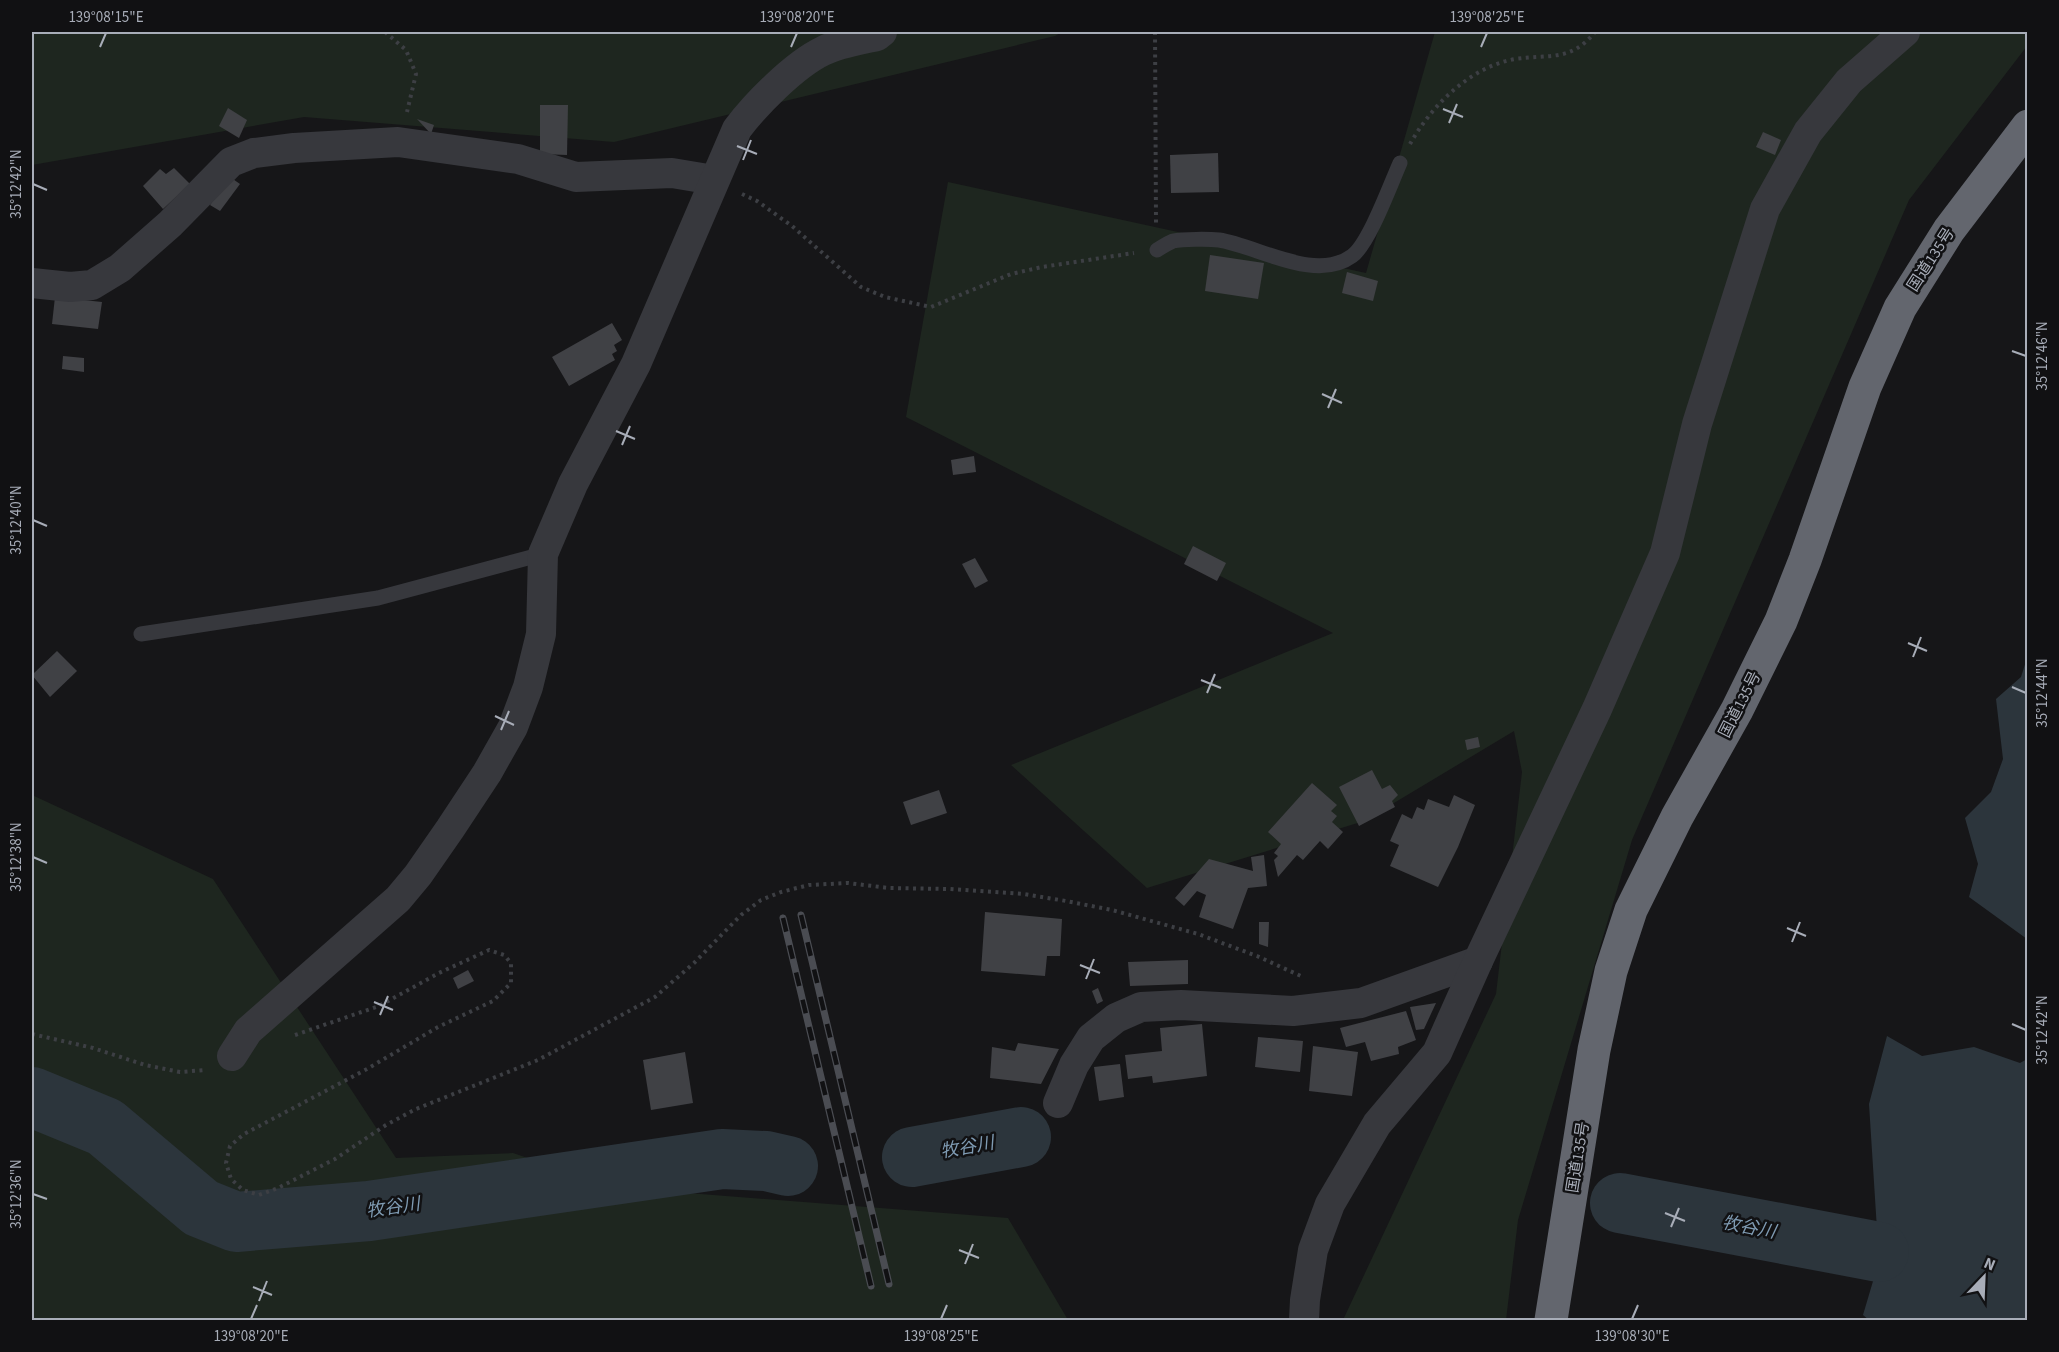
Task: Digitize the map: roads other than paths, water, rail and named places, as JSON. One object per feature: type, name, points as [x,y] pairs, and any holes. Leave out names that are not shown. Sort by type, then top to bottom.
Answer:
[{"type":"highway","name":"国道135号","points":[[1551,1320],[1594,1050],[1611,971],[1631,910],[1677,817],[1737,710],[1781,621],[1805,560],[1865,387],[1900,308],[1949,230],[2028,126]]},
{"type":"street","points":[[232,1056],[248,1031],[398,899],[418,875],[487,772],[513,727],[528,687],[541,634],[543,554],[573,484],[636,364],[737,129],[749,113],[793,71],[823,51],[877,36],[882,32]]},
{"type":"street","points":[[1304,1320],[1313,1250],[1330,1204],[1377,1124],[1437,1053],[1597,709],[1665,553],[1697,424],[1766,209],[1808,132],[1849,81],[1905,32]]},
{"type":"street","points":[[32,283],[70,287],[92,285],[120,268],[170,224],[231,162],[254,153],[398,142],[518,159],[576,177],[672,173],[714,180]]},
{"type":"street","points":[[1058,1103],[1074,1065],[1092,1038],[1116,1017],[1141,1007],[1181,1005],[1293,1011],[1361,1003],[1478,961]]},
{"type":"lane","points":[[1157,250],[1173,241],[1219,240],[1309,265],[1336,264],[1353,256],[1364,241],[1400,163]]},
{"type":"lane","points":[[141,634],[378,598],[543,554]]},
{"type":"waterway","name":"牧谷川","points":[[32,1097],[105,1127],[201,1208],[236,1222],[369,1211],[722,1159],[766,1161],[788,1166]]},
{"type":"waterway","name":"牧谷川","points":[[912,1157],[1021,1137]]},
{"type":"waterway","name":"牧谷川","points":[[1620,1203],[1879,1252]]},
{"type":"railway","points":[[801,915],[889,1284]]},
{"type":"railway","points":[[783,918],[871,1286]]}]
